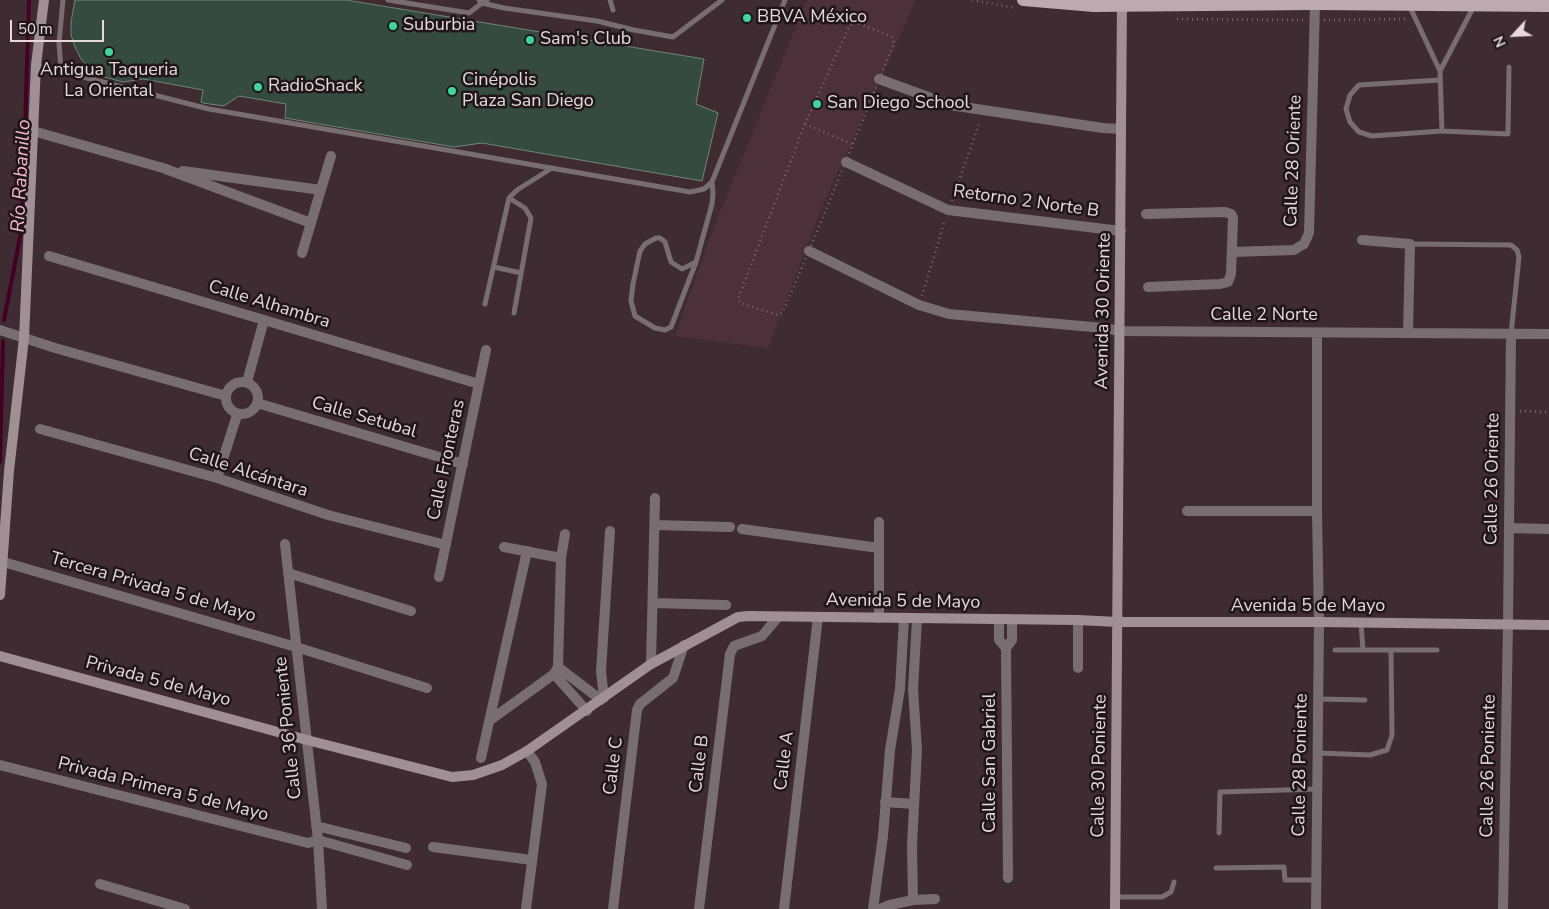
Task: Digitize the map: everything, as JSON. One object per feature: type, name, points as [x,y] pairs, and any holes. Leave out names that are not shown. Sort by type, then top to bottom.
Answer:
[{"type":"main road","points":[[1022,0],[1094,6],[1122,2],[1549,6]]},
{"type":"street","points":[[0,595],[4,471],[24,338],[36,65],[44,0]]},
{"type":"street","name":"Avenida 30 Oriente","points":[[1118,622],[1122,2]]},
{"type":"street","name":"Calle 28 Oriente","points":[[1232,252],[1294,250],[1304,244],[1309,233],[1315,4]]},
{"type":"street","points":[[878,79],[950,105],[1103,128],[1121,129]]},
{"type":"street","points":[[33,131],[163,168],[311,223]]},
{"type":"street","points":[[302,253],[330,156]]},
{"type":"street","name":"Retorno 2 Norte B","points":[[846,162],[948,210],[1121,230]]},
{"type":"street","points":[[163,168],[321,190]]},
{"type":"street","points":[[1146,214],[1225,212],[1231,214],[1233,218],[1231,274],[1228,282],[1148,287]]},
{"type":"street","points":[[1362,240],[1410,244],[1408,333]]},
{"type":"street","name":"Calle 2 Norte","points":[[809,251],[919,305],[949,314],[1103,328],[1120,332],[1549,334]]},
{"type":"street","name":"Calle Alhambra","points":[[49,256],[479,384]]},
{"type":"street","points":[[247,382],[264,320]]},
{"type":"street","points":[[0,330],[55,348],[226,396]]},
{"type":"street","points":[[1317,332],[1319,622]]},
{"type":"street","name":"Calle 26 Oriente","points":[[1508,624],[1511,334]]},
{"type":"street","name":"Calle Fronteras","points":[[439,577],[486,350]]},
{"type":"street","points":[[236,382],[247,382],[255,388],[258,398],[257,403],[255,408],[247,414],[237,415],[228,408],[225,399],[228,389],[236,382]]},
{"type":"street","name":"Calle Setubal","points":[[257,403],[463,464]]},
{"type":"street","points":[[217,478],[237,415]]},
{"type":"street","name":"Calle Alcántara","points":[[40,429],[217,478],[328,515],[446,545]]},
{"type":"street","points":[[651,664],[655,498]]},
{"type":"street","points":[[1187,511],[1317,511]]},
{"type":"street","points":[[879,522],[880,618]]},
{"type":"street","points":[[655,525],[730,527]]},
{"type":"street","points":[[1509,528],[1549,529]]},
{"type":"street","points":[[742,530],[879,548]]},
{"type":"street","points":[[602,699],[610,531]]},
{"type":"street","points":[[565,534],[561,558],[556,670],[587,711]]},
{"type":"street","name":"Calle 36 Poniente","points":[[285,544],[318,840],[322,909]]},
{"type":"street","points":[[504,547],[561,558]]},
{"type":"street","points":[[481,758],[527,552]]},
{"type":"street","name":"Tercera Privada 5 de Mayo","points":[[2,561],[296,647],[427,688]]},
{"type":"street","points":[[288,573],[411,611]]},
{"type":"street","points":[[653,603],[726,605]]},
{"type":"street","name":"Calle B","points":[[699,909],[730,654],[734,646],[762,636],[778,616]]},
{"type":"street","name":"Avenida 5 de Mayo","points":[[307,740],[452,776],[474,775],[502,766],[527,752],[651,664],[738,617],[1549,625]]},
{"type":"street","name":"Calle A","points":[[784,909],[818,617]]},
{"type":"street","points":[[872,909],[883,836],[890,750],[900,689],[904,618]]},
{"type":"street","points":[[913,900],[912,845],[917,750],[913,689],[917,619]]},
{"type":"street","name":"Calle San Gabriel","points":[[999,620],[999,640],[1006,648]]},
{"type":"street","name":"Calle San Gabriel","points":[[1008,878],[1006,648],[1012,640],[1012,620]]},
{"type":"street","points":[[1078,620],[1078,668]]},
{"type":"street","name":"Calle 30 Poniente","points":[[1116,909],[1118,622]]},
{"type":"street","name":"Calle 28 Poniente","points":[[1316,909],[1319,622]]},
{"type":"street","name":"Calle 26 Poniente","points":[[1503,909],[1508,624]]},
{"type":"street","name":"Calle C","points":[[614,909],[637,710],[640,704],[674,678],[684,645]]},
{"type":"street","name":"Privada 5 de Mayo","points":[[0,656],[307,740]]},
{"type":"street","points":[[556,670],[602,699]]},
{"type":"street","points":[[489,721],[556,670]]},
{"type":"street","points":[[526,909],[542,784],[535,762],[527,752]]},
{"type":"street","name":"Privada Primera 5 de Mayo","points":[[0,765],[308,843],[318,840],[407,865]]},
{"type":"street","points":[[885,802],[914,804]]},
{"type":"street","points":[[316,826],[406,848]]},
{"type":"street","points":[[433,847],[532,860]]},
{"type":"street","points":[[100,884],[185,909]]},
{"type":"street","points":[[880,909],[913,900],[935,898]]},
{"type":"lane","points":[[61,70],[59,43],[63,0]]},
{"type":"lane","points":[[388,0],[469,14],[482,1],[504,8],[597,21],[673,37],[722,0]]},
{"type":"lane","points":[[610,0],[614,10]]},
{"type":"lane","points":[[36,65],[209,109],[690,192],[704,189],[712,182],[786,0]]},
{"type":"lane","points":[[1409,5],[1440,71],[1442,131]]},
{"type":"lane","points":[[1440,71],[1474,6]]},
{"type":"lane","points":[[1440,80],[1359,85],[1350,95],[1346,109],[1350,122],[1359,132],[1372,136],[1442,131],[1508,134],[1509,67]]},
{"type":"lane","points":[[485,304],[509,198],[517,190],[552,168]]},
{"type":"lane","points":[[696,262],[682,269],[671,262],[665,242],[660,238],[645,244],[640,251],[633,284],[631,301],[635,316],[655,328],[665,330],[671,327],[696,262],[712,204],[712,182]]},
{"type":"lane","points":[[509,198],[525,208],[531,218],[514,313]]},
{"type":"lane","points":[[1410,244],[1512,245],[1517,250],[1519,257],[1511,334]]},
{"type":"lane","points":[[494,266],[521,273]]},
{"type":"lane","points":[[1361,623],[1363,650]]},
{"type":"lane","points":[[1335,650],[1437,650]]},
{"type":"lane","points":[[1318,753],[1370,755],[1387,750],[1392,735],[1391,650]]},
{"type":"lane","points":[[1318,699],[1365,700]]},
{"type":"lane","points":[[1219,833],[1220,792],[1317,789]]},
{"type":"lane","points":[[1216,868],[1284,867],[1285,880],[1316,880]]},
{"type":"lane","points":[[1115,897],[1162,897],[1171,892],[1174,882]]},
{"type":"path","points":[[854,23],[866,26],[893,38],[894,44],[878,79],[846,162],[782,314],[778,315],[740,303],[738,299],[805,124],[849,27],[854,23]]},
{"type":"path","points":[[805,124],[852,144]]},
{"type":"path","points":[[1511,411],[1549,412]]},
{"type":"shaded area","name":"San Diego School","points":[[807,0],[916,0],[822,207],[768,348],[675,336],[712,232]]},
{"type":"building","points":[[75,0],[346,0],[704,59],[696,104],[718,113],[702,181],[482,143],[454,147],[285,118],[286,104],[239,96],[224,106],[203,103],[201,102],[203,90],[143,79],[123,82],[101,76],[81,59],[75,47],[71,35],[71,22]]},
{"type":"waterway","name":"Río Rabanillo","points":[[4,320],[22,227],[29,0]]},
{"type":"waterway","name":"Río Rabanillo","points":[[0,462],[3,341]]},
{"type":"place","name":"BBVA México","points":[[747,18]]},
{"type":"place","name":"Suburbia","points":[[393,26]]},
{"type":"place","name":"Sam's Club","points":[[530,40]]},
{"type":"place","name":"Antigua Taqueria La Oriental","points":[[109,52]]},
{"type":"place","name":"RadioShack","points":[[258,87]]},
{"type":"place","name":"Cinépolis Plaza San Diego","points":[[452,91]]},
{"type":"place","name":"San Diego School","points":[[817,104]]}]
